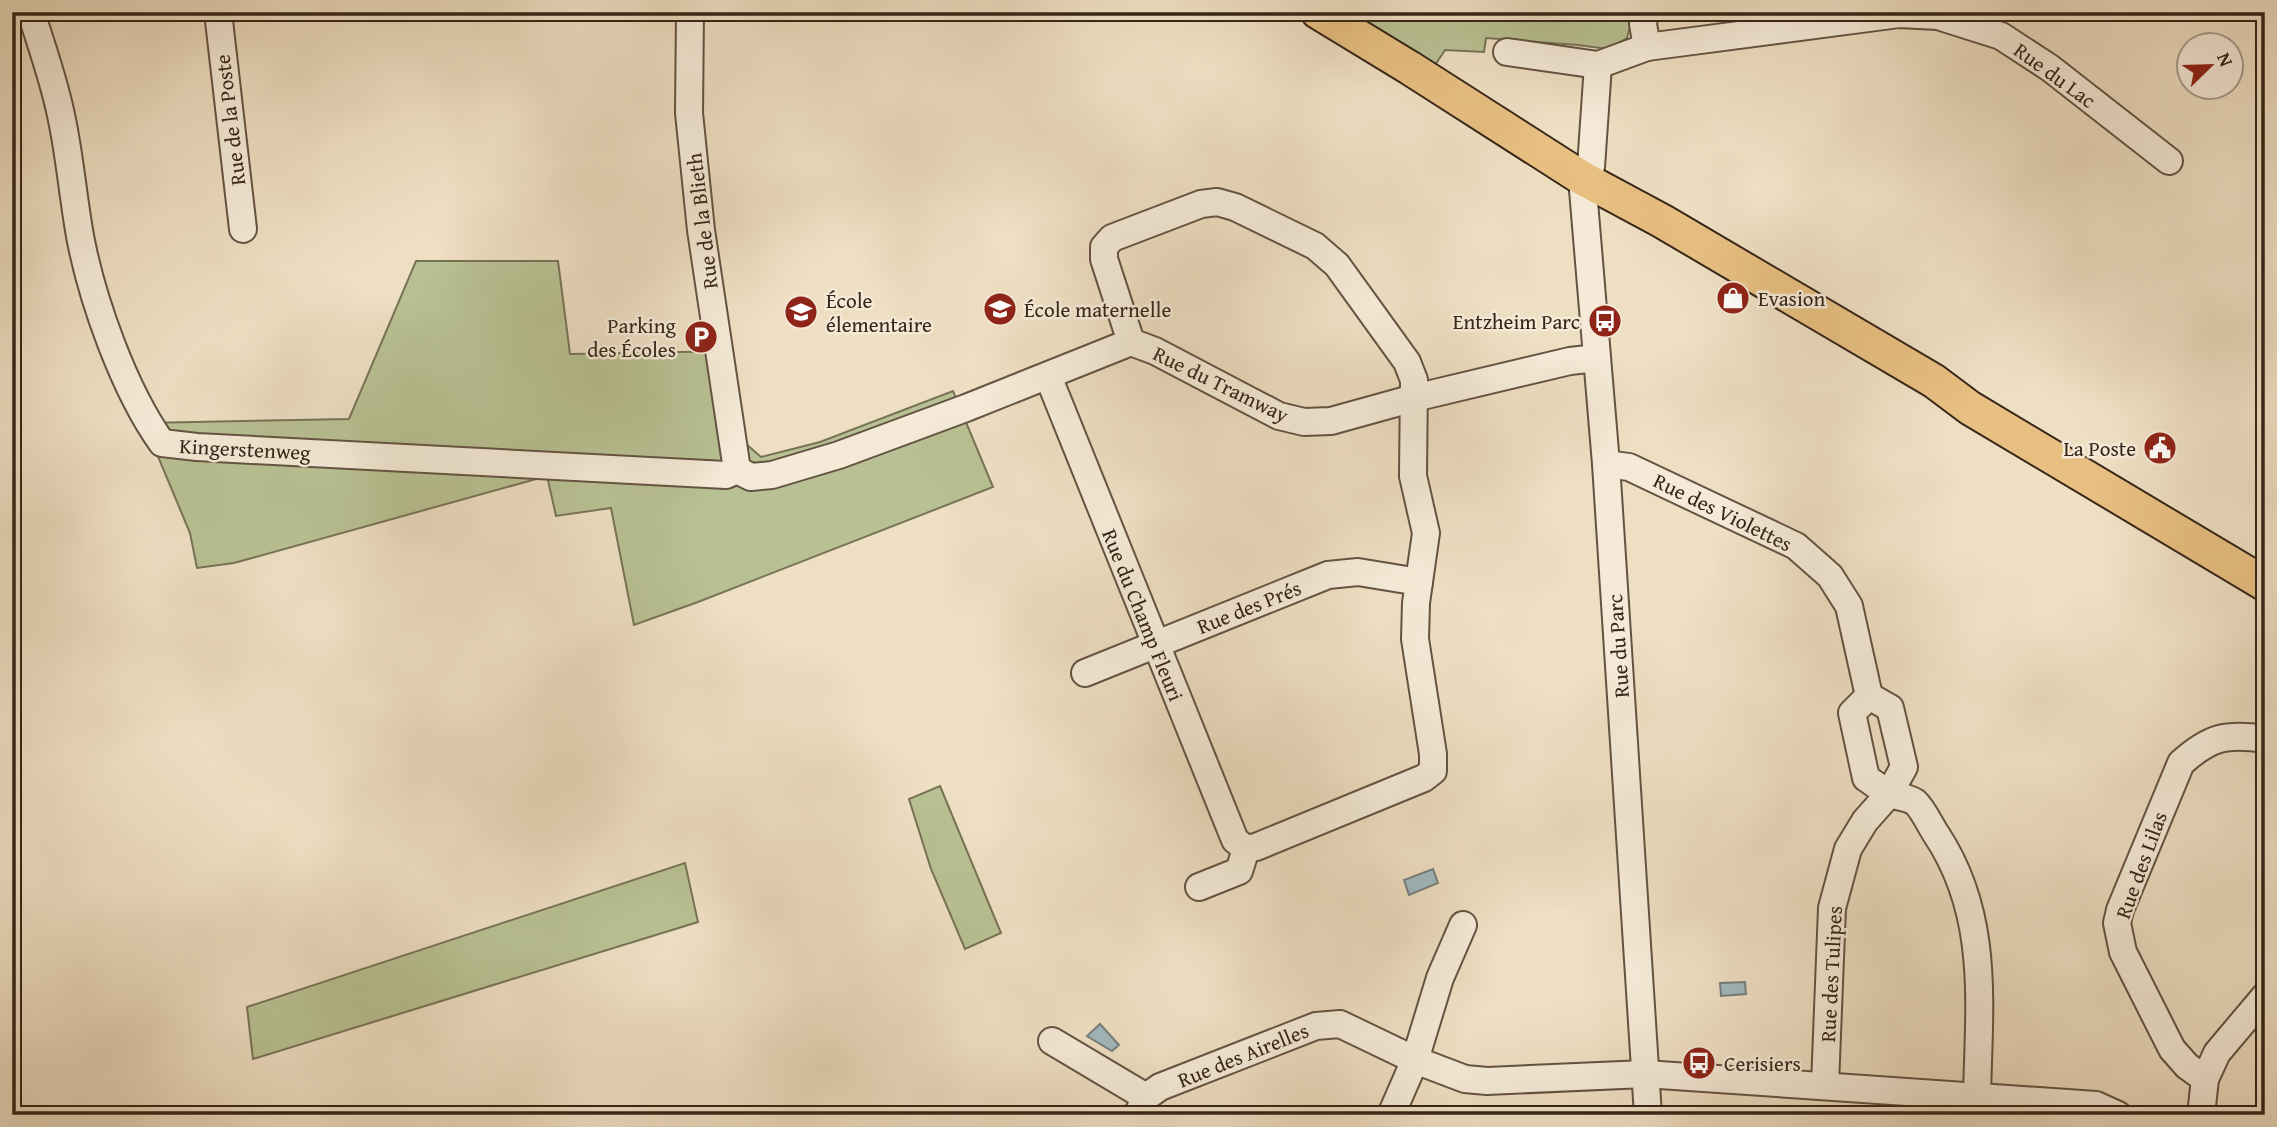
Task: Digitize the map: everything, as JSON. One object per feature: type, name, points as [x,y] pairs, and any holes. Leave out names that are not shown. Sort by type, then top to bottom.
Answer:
[{"type":"main road","points":[[1318,12],[1581,178],[1662,221],[1934,381],[1970,408],[2265,584]]},
{"type":"street","name":"Kingerstenweg","points":[[31,12],[59,103],[81,239],[95,295],[131,386],[149,425],[162,443],[726,474],[737,470]]},
{"type":"street","name":"Rue de la Poste","points":[[218,12],[243,229]]},
{"type":"street","name":"Rue de la Blieth","points":[[690,12],[689,113],[700,217],[737,470]]},
{"type":"street","points":[[1645,12],[1643,24],[1647,47]]},
{"type":"street","name":"Rue du Lac","points":[[1507,52],[1598,65],[1647,47],[1899,13],[1938,16],[2001,36],[2050,68],[2169,162]]},
{"type":"street","points":[[1581,178],[1591,167],[1598,65]]},
{"type":"street","name":"Rue du Parc","points":[[1581,178],[1606,464],[1648,1115]]},
{"type":"street","points":[[1131,342],[1104,259],[1104,247],[1112,238],[1201,204],[1217,202],[1236,207],[1315,246],[1337,265],[1407,362],[1414,380],[1413,476],[1426,533],[1415,639],[1433,754],[1433,771],[1424,778],[1246,849],[1239,871],[1199,887]]},
{"type":"street","name":"Rue du Tramway","points":[[737,470],[751,477],[772,475],[799,467],[1048,376],[1131,342],[1155,351],[1279,416],[1304,422],[1331,421],[1570,361],[1597,358]]},
{"type":"street","name":"Rue du Champ Fleuri","points":[[1048,376],[1235,840],[1246,849]]},
{"type":"street","name":"Rue des Violettes","points":[[1606,464],[1629,467],[1796,545],[1829,576],[1849,606],[1869,696]]},
{"type":"street","name":"Rue des Prés","points":[[1084,673],[1328,575],[1358,572],[1419,582]]},
{"type":"street","points":[[1889,794],[1904,766],[1890,708],[1869,696],[1852,713],[1866,778],[1889,794],[1915,802],[1944,846],[1965,894],[1975,933],[1980,981],[1977,1096]]},
{"type":"street","name":"Rue des Lilas","points":[[2204,1079],[2187,1066],[2172,1049],[2123,952],[2117,923],[2181,763],[2200,746],[2219,737],[2241,735],[2265,739]]},
{"type":"street","name":"Rue des Tulipes","points":[[1825,1085],[1832,908],[1847,849],[1865,821],[1889,794]]},
{"type":"street","points":[[1391,1115],[1415,1060],[1440,978],[1462,925]]},
{"type":"street","points":[[2202,1115],[2204,1079],[2217,1053],[2265,996]]},
{"type":"street","name":"Rue des Airelles","points":[[1142,1106],[1160,1087],[1316,1026],[1340,1024],[1415,1060],[1465,1079],[1487,1082],[1645,1074],[2096,1105],[2118,1115]]},
{"type":"street","points":[[1052,1041],[1142,1106]]},
{"type":"green space","points":[[1334,12],[1519,12],[1554,15],[1558,12],[1634,12],[1627,38],[1608,49],[1486,38],[1484,52],[1445,50],[1430,73]]},
{"type":"green space","points":[[416,261],[558,261],[570,354],[733,351],[745,443],[761,457],[820,442],[953,391],[993,487],[634,625],[611,508],[556,516],[547,476],[234,563],[197,568],[190,533],[144,423],[349,419]]},
{"type":"green space","points":[[940,786],[1001,933],[965,949],[931,869],[909,799]]},
{"type":"green space","points":[[685,863],[698,922],[253,1059],[247,1007]]},
{"type":"water","points":[[1433,869],[1438,883],[1409,895],[1404,880]]},
{"type":"water","points":[[1745,982],[1746,994],[1721,996],[1720,983]]},
{"type":"water","points":[[1100,1024],[1119,1045],[1112,1051],[1087,1036]]},
{"type":"place","name":"Evasion","points":[[1733,298]]},
{"type":"place","name":"École maternelle","points":[[1000,309]]},
{"type":"place","name":"École élementaire","points":[[801,312]]},
{"type":"place","name":"Entzheim Parc","points":[[1605,321]]},
{"type":"place","name":"Parking des Écoles","points":[[701,337]]},
{"type":"place","name":"La Poste","points":[[2160,448]]},
{"type":"place","name":"Cerisiers","points":[[1699,1063]]}]
